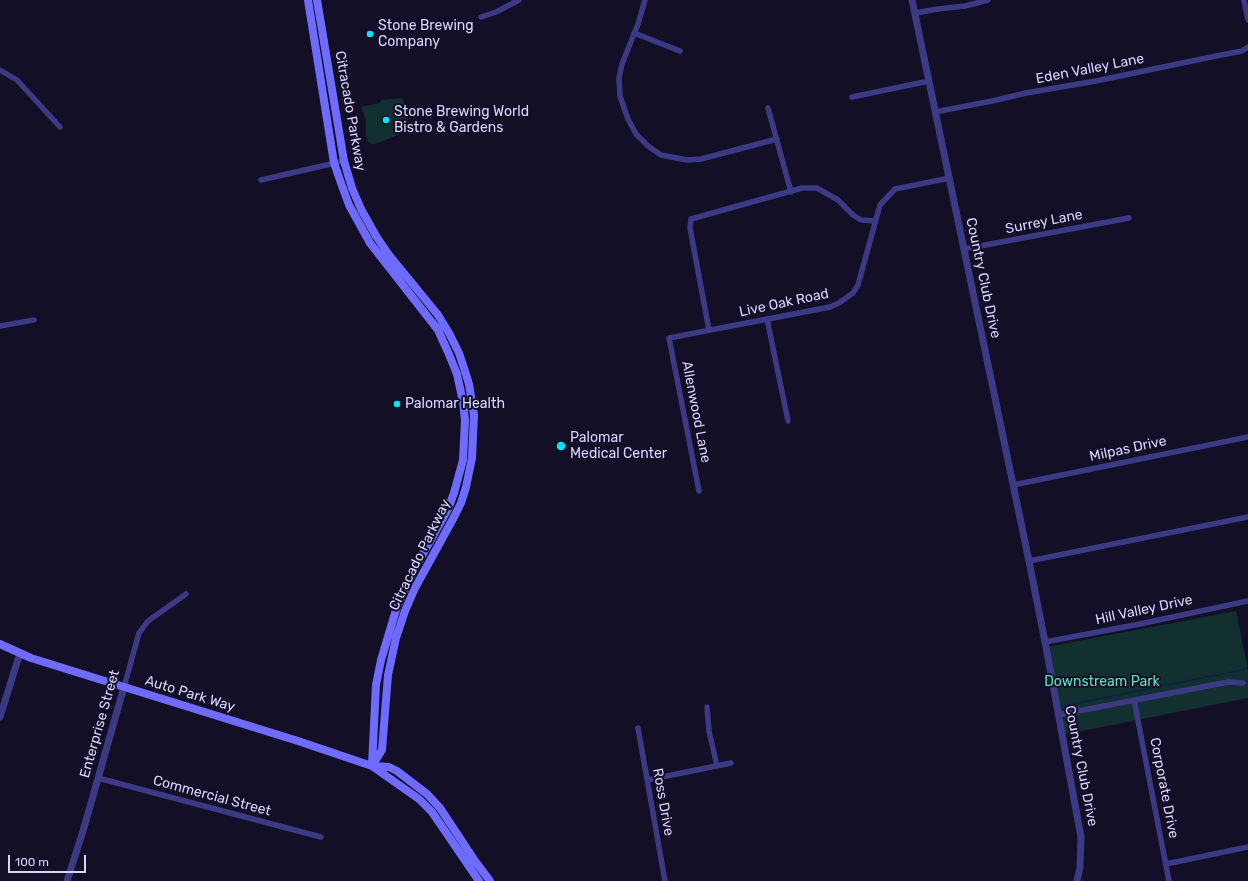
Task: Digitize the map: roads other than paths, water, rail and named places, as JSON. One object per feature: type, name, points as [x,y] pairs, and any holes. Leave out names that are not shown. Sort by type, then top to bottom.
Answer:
[{"type":"main road","name":"Citracado Parkway","points":[[308,0],[334,163],[349,206],[370,243],[438,330],[457,374],[465,420],[463,460],[454,494],[448,509],[414,570],[401,598],[393,618],[381,660],[376,685],[372,766]]},
{"type":"main road","name":"Citracado Parkway","points":[[318,0],[344,161],[359,204],[372,230],[389,255],[438,315],[454,342],[469,384],[474,415],[474,446],[467,483],[461,503],[415,588],[398,631],[388,675],[382,750],[372,766]]},
{"type":"main road","name":"Auto Park Way","points":[[0,644],[20,653],[372,766],[389,767],[397,771],[427,794],[440,808],[490,881]]},
{"type":"main road","name":"Auto Park Way","points":[[372,766],[419,799],[432,812],[479,881]]},
{"type":"street","points":[[481,17],[496,12],[518,0]]},
{"type":"street","points":[[645,0],[622,64],[619,78],[620,96],[628,119],[636,134],[648,146],[661,155],[687,160],[701,159],[777,139]]},
{"type":"street","name":"Country Club Drive","points":[[912,0],[1045,642],[1081,837],[1080,867],[1077,881]]},
{"type":"street","points":[[915,13],[965,6],[988,0]]},
{"type":"street","points":[[1244,0],[1248,20]]},
{"type":"street","points":[[634,33],[680,51]]},
{"type":"street","name":"Eden Valley Lane","points":[[935,112],[992,101],[1027,92],[1096,81],[1242,51],[1248,47]]},
{"type":"street","points":[[0,70],[17,80],[60,128]]},
{"type":"street","points":[[852,97],[929,81]]},
{"type":"street","points":[[768,108],[791,192]]},
{"type":"street","points":[[261,180],[344,161]]},
{"type":"street","name":"Live Oak Road","points":[[669,338],[830,307],[839,303],[853,293],[858,285],[880,205],[895,190],[950,178]]},
{"type":"street","points":[[709,330],[690,228],[691,219],[802,188],[817,188],[838,200],[853,216],[861,220],[876,221]]},
{"type":"street","name":"Surrey Lane","points":[[964,249],[1129,218]]},
{"type":"street","points":[[767,319],[788,421]]},
{"type":"street","points":[[0,326],[34,320]]},
{"type":"street","name":"Allenwood Lane","points":[[669,338],[699,491]]},
{"type":"street","name":"Milpas Drive","points":[[1013,485],[1248,437]]},
{"type":"street","points":[[1029,561],[1248,517]]},
{"type":"street","name":"Enterprise Street","points":[[67,881],[139,633],[148,622],[186,594]]},
{"type":"street","name":"Hill Valley Drive","points":[[1045,642],[1135,626],[1248,601]]},
{"type":"street","points":[[0,717],[20,653]]},
{"type":"street","points":[[1058,715],[1228,682],[1243,683]]},
{"type":"street","name":"Corporate Drive","points":[[1134,700],[1169,881]]},
{"type":"street","points":[[707,707],[708,731],[717,766]]},
{"type":"street","name":"Ross Drive","points":[[638,728],[666,881]]},
{"type":"street","points":[[647,780],[731,764]]},
{"type":"street","name":"Commercial Street","points":[[98,778],[321,837]]},
{"type":"street","points":[[1166,864],[1248,848]]},
{"type":"waterway","points":[[1058,707],[1247,669]]},
{"type":"place","name":"Stone Brewing Company","points":[[370,34]]},
{"type":"place","name":"Stone Brewing World Bistro & Gardens","points":[[386,120]]},
{"type":"place","name":"Palomar Health","points":[[397,404]]},
{"type":"place","name":"Palomar Medical Center","points":[[561,446]]},
{"type":"park label","name":"Downstream Park","points":[[1102,682]]}]
